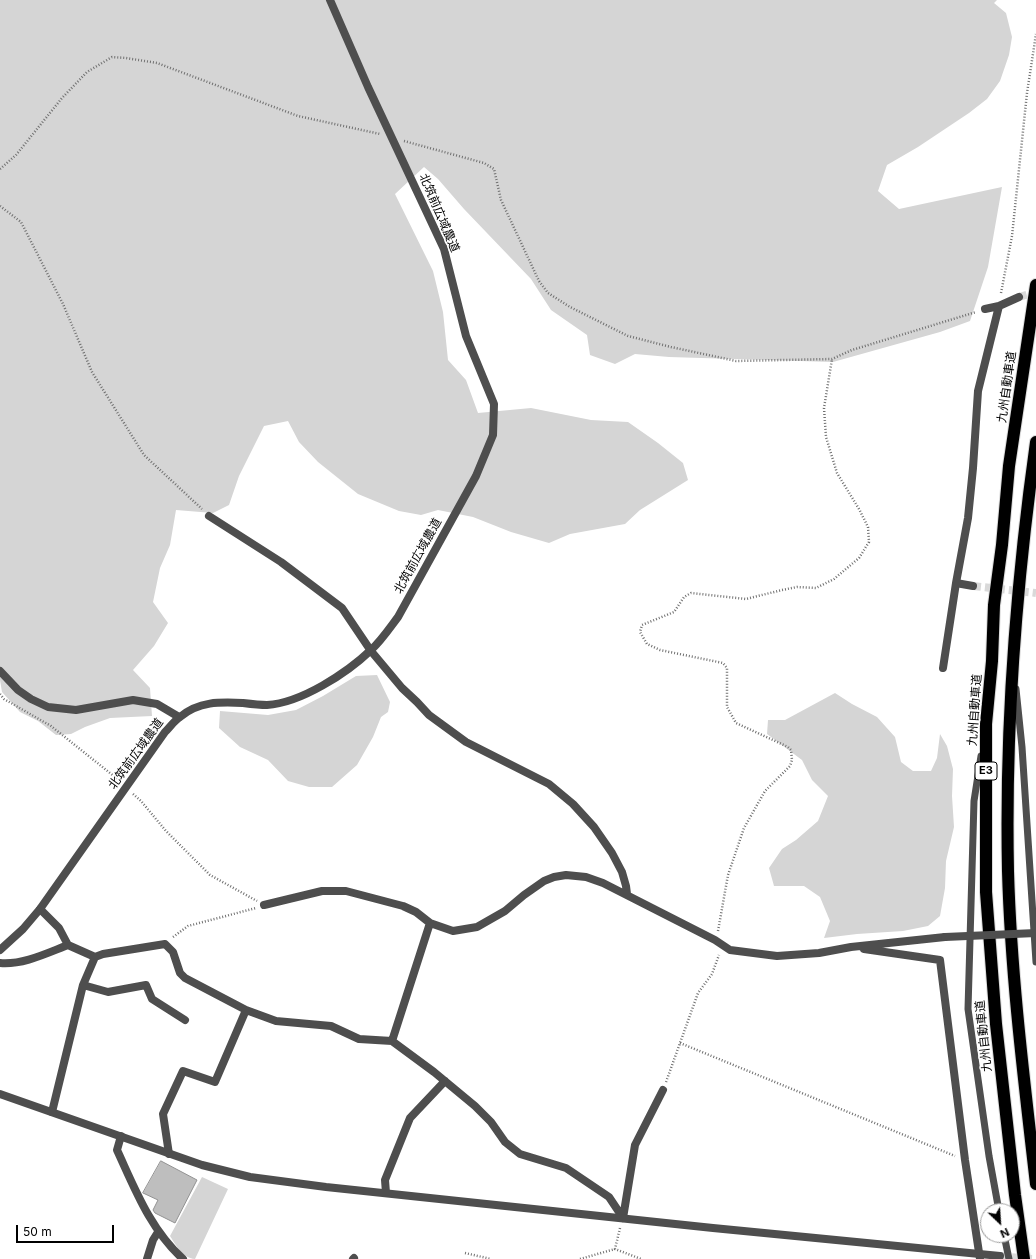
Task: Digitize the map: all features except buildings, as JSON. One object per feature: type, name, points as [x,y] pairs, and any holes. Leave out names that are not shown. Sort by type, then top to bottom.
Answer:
[{"type":"highway","name":"九州自動車道","points":[[1024,1259],[1015,1195],[996,1024],[986,892],[986,724],[992,661],[994,605],[1002,545],[1009,466],[1036,285]]},
{"type":"highway","name":"E3","points":[[1036,442],[1028,502],[1013,651],[1008,760],[1008,872],[1016,1011],[1036,1184]]},
{"type":"street","name":"北筑前広域農道","points":[[0,950],[23,929],[40,909],[165,732],[179,717],[190,710],[209,703],[229,702],[268,705],[287,701],[316,689],[342,673],[371,651],[385,636],[398,617],[476,476],[493,435],[494,404],[466,336],[444,249],[393,137],[368,87],[330,0]]},
{"type":"street","points":[[985,309],[999,306],[1019,297]]},
{"type":"street","points":[[943,668],[968,518],[978,391],[999,306]]},
{"type":"street","points":[[209,516],[281,562],[342,608],[371,651],[402,688],[429,715],[466,742],[549,784],[573,804],[594,827],[612,853],[622,872],[627,894]]},
{"type":"street","points":[[956,583],[973,586]]},
{"type":"street","points":[[0,671],[18,690],[31,699],[48,707],[76,710],[133,700],[157,704],[179,717]]},
{"type":"street","points":[[264,905],[322,892],[346,891],[403,906],[416,912],[430,923],[453,931],[477,926],[505,910],[544,881],[554,877],[566,875],[586,878],[603,883],[715,940],[730,950],[777,956],[819,953],[851,947],[945,937],[1036,933]]},
{"type":"street","points":[[40,909],[59,928],[68,945],[95,957],[103,954],[165,944],[174,952],[180,973],[185,978],[246,1010],[276,1021],[330,1026],[359,1039],[392,1041],[475,1106],[491,1122],[505,1142],[520,1154],[566,1168],[609,1197],[623,1218]]},
{"type":"street","points":[[392,1041],[430,923]]},
{"type":"street","points":[[0,963],[12,964],[29,960],[68,945]]},
{"type":"street","points":[[851,947],[940,960],[965,1160],[980,1256]]},
{"type":"street","points":[[52,1112],[83,985],[95,957]]},
{"type":"street","points":[[83,985],[108,992],[146,985],[152,999],[185,1020]]},
{"type":"street","points":[[169,1154],[163,1114],[183,1071],[215,1082],[246,1010]]},
{"type":"street","points":[[386,1193],[386,1180],[410,1118],[445,1081]]},
{"type":"street","points":[[623,1218],[636,1145],[663,1090]]},
{"type":"street","points":[[0,1094],[202,1165],[250,1177],[326,1187],[980,1256],[1000,1256]]},
{"type":"street","points":[[121,1136],[117,1150],[138,1197],[158,1232],[169,1247],[183,1259]]},
{"type":"street","points":[[147,1259],[153,1240],[158,1232]]},
{"type":"lane","points":[[1013,651],[1022,747],[1036,962]]},
{"type":"lane","points":[[986,724],[974,801],[968,1009],[989,1156],[998,1203]]},
{"type":"lane","points":[[1006,1243],[1009,1259]]},
{"type":"path","points":[[999,306],[1012,236],[1027,93],[1036,34]]},
{"type":"path","points":[[0,169],[16,155],[62,98],[87,72],[112,57],[126,58],[157,63],[298,116],[393,137],[484,163],[494,169],[501,200],[538,280],[548,293],[570,307],[628,336],[736,361],[832,359],[852,350],[985,309]]},
{"type":"path","points":[[0,206],[21,222],[63,304],[92,372],[144,455],[209,516]]},
{"type":"path","points":[[715,940],[718,933],[728,875],[744,828],[765,791],[790,766],[792,760],[791,750],[788,747],[736,723],[727,706],[727,668],[723,663],[660,650],[646,644],[640,632],[642,625],[674,612],[684,597],[692,593],[746,599],[797,587],[816,588],[834,579],[859,558],[869,542],[868,527],[837,473],[826,437],[824,408],[832,359]]},
{"type":"path","points":[[0,694],[4,699],[51,726],[116,777],[141,801],[166,832],[210,875],[264,905]]},
{"type":"path","points":[[165,944],[188,926],[264,905]]},
{"type":"path","points":[[663,1090],[698,993],[712,974],[723,945]]},
{"type":"path","points":[[680,1043],[965,1160]]},
{"type":"path","points":[[615,1249],[623,1218]]},
{"type":"path","points":[[580,1259],[615,1249],[641,1259]]},
{"type":"path","points":[[465,1253],[491,1259]]},
{"type":"shaded area","points":[[0,0],[997,0],[994,3],[1006,13],[1012,37],[1009,55],[1000,81],[987,99],[969,113],[918,147],[887,165],[878,191],[899,209],[1002,187],[988,267],[970,321],[940,332],[833,362],[669,357],[635,354],[615,364],[590,355],[587,335],[551,310],[531,279],[464,209],[438,179],[424,167],[395,194],[433,271],[443,312],[448,360],[466,380],[478,413],[531,408],[591,420],[628,422],[683,463],[688,480],[640,510],[625,524],[570,534],[549,543],[511,532],[473,517],[438,510],[421,515],[399,511],[358,494],[318,462],[299,442],[288,421],[264,426],[239,476],[229,505],[213,513],[176,510],[170,545],[160,568],[153,602],[168,623],[154,646],[133,670],[150,688],[152,716],[110,718],[71,734],[56,735],[38,721],[20,712],[2,692],[0,680]]},
{"type":"shaded area","points":[[377,675],[390,702],[388,712],[381,717],[373,737],[357,765],[332,787],[309,787],[288,781],[268,760],[240,747],[219,728],[220,711],[268,715],[296,710],[356,676]]},
{"type":"shaded area","points":[[835,693],[877,717],[895,737],[901,762],[913,771],[931,771],[937,758],[940,734],[947,746],[953,769],[952,796],[954,827],[946,861],[945,888],[940,916],[928,926],[903,931],[824,938],[830,921],[820,897],[804,886],[774,886],[769,868],[782,849],[796,840],[818,821],[828,796],[812,780],[802,760],[767,734],[768,720],[785,720]]},
{"type":"shaded area","points":[[202,1177],[228,1189],[195,1259],[183,1254],[170,1236]]},
{"type":"tunnel","points":[[1019,297],[1036,292]]},
{"type":"tunnel","points":[[973,586],[1036,593]]},
{"type":"tunnel","points":[[1000,1256],[1032,1259]]}]
